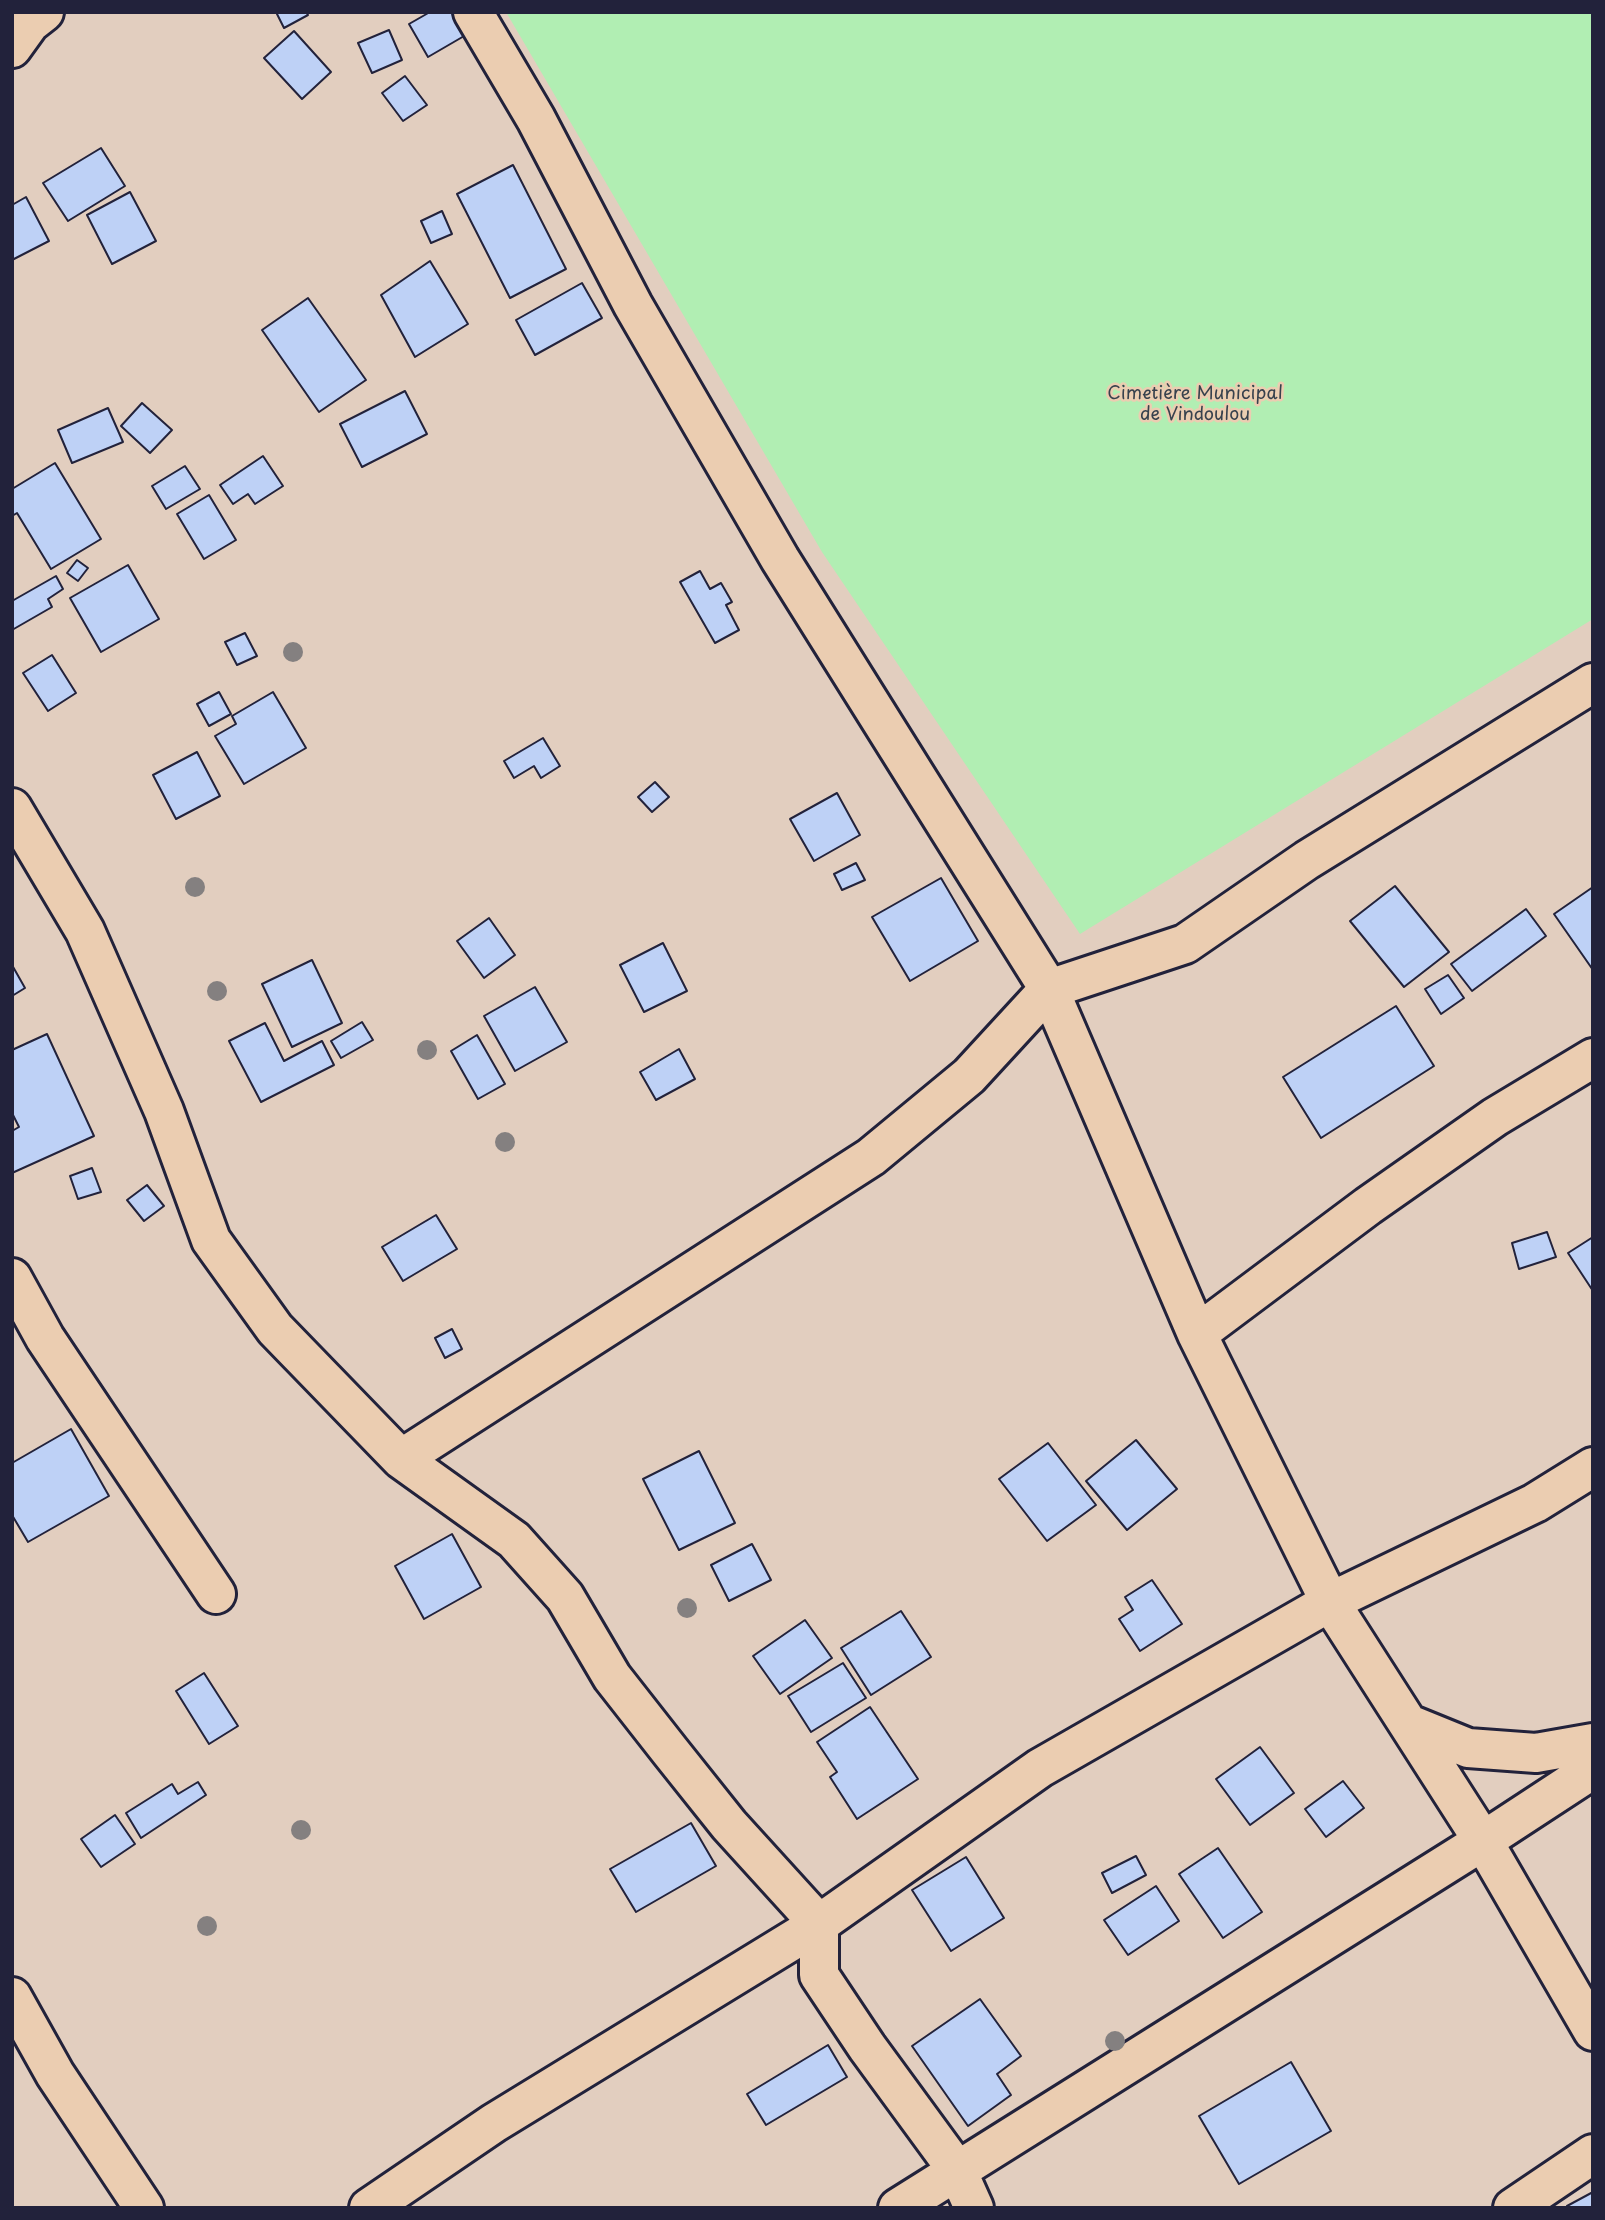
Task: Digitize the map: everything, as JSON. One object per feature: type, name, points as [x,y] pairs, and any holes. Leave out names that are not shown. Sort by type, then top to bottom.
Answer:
[{"type":"street","points":[[12,48],[30,23],[44,12]]},
{"type":"street","points":[[473,12],[536,119],[633,305],[779,559],[1049,989],[1197,1334],[1331,1602],[1483,1841],[1593,2031]]},
{"type":"street","points":[[401,1459],[871,1157],[969,1076],[1049,989],[1185,944],[1307,860],[1593,683]]},
{"type":"street","points":[[12,808],[85,931],[164,1111],[211,1240],[275,1329],[401,1459],[514,1540],[565,1597],[612,1678],[729,1825],[819,1924],[818,1975],[957,2170],[974,2208]]},
{"type":"street","points":[[1197,1334],[1495,1117],[1593,1058]]},
{"type":"street","points":[[12,1278],[46,1338],[216,1594]]},
{"type":"street","points":[[369,2208],[494,2123],[819,1924],[1040,1768],[1331,1602],[1524,1509],[1593,1467]]},
{"type":"street","points":[[1409,1724],[1468,1748],[1536,1754],[1593,1743]]},
{"type":"street","points":[[898,2208],[1483,1841],[1593,1769]]},
{"type":"street","points":[[12,1997],[55,2074],[144,2208]]},
{"type":"street","points":[[1513,2208],[1593,2154]]},
{"type":"green space","name":"Cimetière Municipal de Vindoulou","points":[[506,12],[1593,12],[1593,619],[1080,934],[822,552]]},
{"type":"building","points":[[276,12],[306,12],[308,15],[284,28]]},
{"type":"building","points":[[430,12],[460,12],[471,32],[428,57],[409,24]]},
{"type":"building","points":[[389,30],[402,60],[372,73],[358,43]]},
{"type":"building","points":[[294,31],[331,72],[302,99],[264,58]]},
{"type":"building","points":[[405,76],[427,105],[403,121],[382,93]]},
{"type":"building","points":[[101,148],[125,186],[68,221],[43,183]]},
{"type":"building","points":[[513,165],[566,269],[510,298],[457,194]]},
{"type":"building","points":[[130,192],[156,241],[112,264],[87,215]]},
{"type":"building","points":[[26,197],[49,241],[12,260],[12,205]]},
{"type":"building","points":[[442,211],[452,234],[431,243],[421,221]]},
{"type":"building","points":[[430,261],[468,324],[415,357],[381,295]]},
{"type":"building","points":[[582,283],[602,318],[535,355],[516,320]]},
{"type":"building","points":[[308,298],[366,380],[319,412],[262,330]]},
{"type":"building","points":[[405,391],[427,434],[362,467],[340,424]]},
{"type":"building","points":[[142,403],[172,430],[150,453],[121,426]]},
{"type":"building","points":[[108,408],[123,442],[72,463],[58,430]]},
{"type":"building","points":[[263,456],[283,486],[255,504],[248,494],[233,504],[220,485]]},
{"type":"building","points":[[55,463],[101,539],[51,569],[17,513],[12,516],[12,489]]},
{"type":"building","points":[[185,466],[200,489],[166,509],[152,486]]},
{"type":"building","points":[[209,495],[236,540],[204,559],[177,514]]},
{"type":"building","points":[[77,560],[88,568],[78,581],[67,573]]},
{"type":"building","points":[[128,565],[159,619],[101,652],[70,598]]},
{"type":"building","points":[[700,571],[710,589],[721,583],[732,602],[726,605],[739,630],[715,643],[680,582]]},
{"type":"building","points":[[56,576],[63,589],[48,599],[52,607],[12,630],[12,601]]},
{"type":"building","points":[[245,633],[257,656],[237,665],[225,642]]},
{"type":"building","points":[[52,655],[76,693],[48,711],[23,673]]},
{"type":"building","points":[[219,692],[231,714],[209,726],[197,704]]},
{"type":"building","points":[[273,692],[306,748],[244,784],[215,736],[236,724],[232,716]]},
{"type":"building","points":[[543,738],[560,766],[541,778],[534,766],[514,778],[504,761]]},
{"type":"building","points":[[197,752],[220,796],[176,819],[153,775]]},
{"type":"building","points":[[655,782],[669,797],[652,812],[638,797]]},
{"type":"building","points":[[837,793],[860,835],[814,861],[790,819]]},
{"type":"building","points":[[856,863],[865,880],[842,890],[834,874]]},
{"type":"building","points":[[941,878],[978,941],[910,981],[872,917]]},
{"type":"building","points":[[1395,886],[1449,952],[1404,987],[1350,921]]},
{"type":"building","points":[[1593,887],[1593,970],[1554,914]]},
{"type":"building","points":[[1526,909],[1546,936],[1472,991],[1451,964]]},
{"type":"building","points":[[489,918],[515,955],[484,978],[457,941]]},
{"type":"building","points":[[663,943],[687,991],[644,1012],[620,965]]},
{"type":"building","points":[[312,960],[342,1023],[292,1047],[262,984]]},
{"type":"building","points":[[12,965],[25,988],[12,996]]},
{"type":"building","points":[[1448,975],[1464,998],[1441,1014],[1425,989]]},
{"type":"building","points":[[535,987],[567,1042],[515,1071],[484,1016]]},
{"type":"building","points":[[1396,1006],[1434,1066],[1321,1138],[1283,1077]]},
{"type":"building","points":[[362,1022],[373,1040],[341,1058],[331,1041]]},
{"type":"building","points":[[265,1023],[284,1061],[322,1041],[334,1065],[261,1102],[229,1041]]},
{"type":"building","points":[[47,1034],[94,1136],[12,1173],[12,1131],[19,1127],[12,1113],[12,1050]]},
{"type":"building","points":[[477,1035],[505,1084],[478,1099],[451,1051]]},
{"type":"building","points":[[679,1049],[695,1079],[656,1100],[640,1072]]},
{"type":"building","points":[[92,1168],[101,1192],[78,1199],[70,1176]]},
{"type":"building","points":[[147,1185],[164,1206],[144,1221],[127,1200]]},
{"type":"building","points":[[436,1215],[457,1249],[403,1281],[382,1247]]},
{"type":"building","points":[[1547,1232],[1556,1257],[1519,1269],[1512,1243]]},
{"type":"building","points":[[1593,1237],[1593,1291],[1568,1253]]},
{"type":"building","points":[[452,1329],[462,1349],[445,1358],[435,1338]]},
{"type":"building","points":[[71,1429],[109,1496],[28,1542],[12,1515],[12,1463]]},
{"type":"building","points":[[1136,1440],[1177,1489],[1127,1530],[1086,1481]]},
{"type":"building","points":[[1048,1443],[1096,1505],[1047,1541],[999,1479]]},
{"type":"building","points":[[699,1451],[735,1523],[679,1550],[643,1479]]},
{"type":"building","points":[[452,1534],[481,1587],[424,1619],[395,1566]]},
{"type":"building","points":[[752,1544],[771,1580],[729,1601],[711,1565]]},
{"type":"building","points":[[1152,1580],[1182,1624],[1140,1651],[1119,1619],[1133,1610],[1125,1597]]},
{"type":"building","points":[[901,1611],[931,1657],[871,1695],[841,1648]]},
{"type":"building","points":[[805,1620],[832,1658],[780,1694],[753,1656]]},
{"type":"building","points":[[843,1663],[866,1698],[811,1732],[788,1696]]},
{"type":"building","points":[[204,1673],[238,1726],[209,1744],[176,1691]]},
{"type":"building","points":[[870,1707],[918,1779],[857,1819],[830,1777],[837,1772],[817,1742]]},
{"type":"building","points":[[1260,1747],[1294,1793],[1250,1825],[1216,1779]]},
{"type":"building","points":[[1343,1781],[1364,1808],[1326,1837],[1305,1809]]},
{"type":"building","points":[[198,1782],[206,1795],[141,1838],[126,1813],[172,1784],[178,1794]]},
{"type":"building","points":[[115,1815],[135,1844],[101,1867],[81,1839]]},
{"type":"building","points":[[691,1823],[716,1866],[636,1912],[610,1869]]},
{"type":"building","points":[[1218,1848],[1262,1912],[1223,1938],[1179,1874]]},
{"type":"building","points":[[1136,1856],[1146,1875],[1112,1893],[1102,1873]]},
{"type":"building","points":[[966,1857],[1004,1918],[951,1951],[912,1890]]},
{"type":"building","points":[[1156,1886],[1179,1921],[1128,1955],[1104,1920]]},
{"type":"building","points":[[980,1999],[1021,2056],[997,2074],[1011,2095],[968,2126],[912,2046]]},
{"type":"building","points":[[828,2045],[847,2077],[766,2125],[747,2094]]},
{"type":"building","points":[[1291,2062],[1331,2131],[1239,2184],[1199,2116]]},
{"type":"building","points":[[1593,2192],[1593,2208],[1568,2208],[1567,2206]]}]
